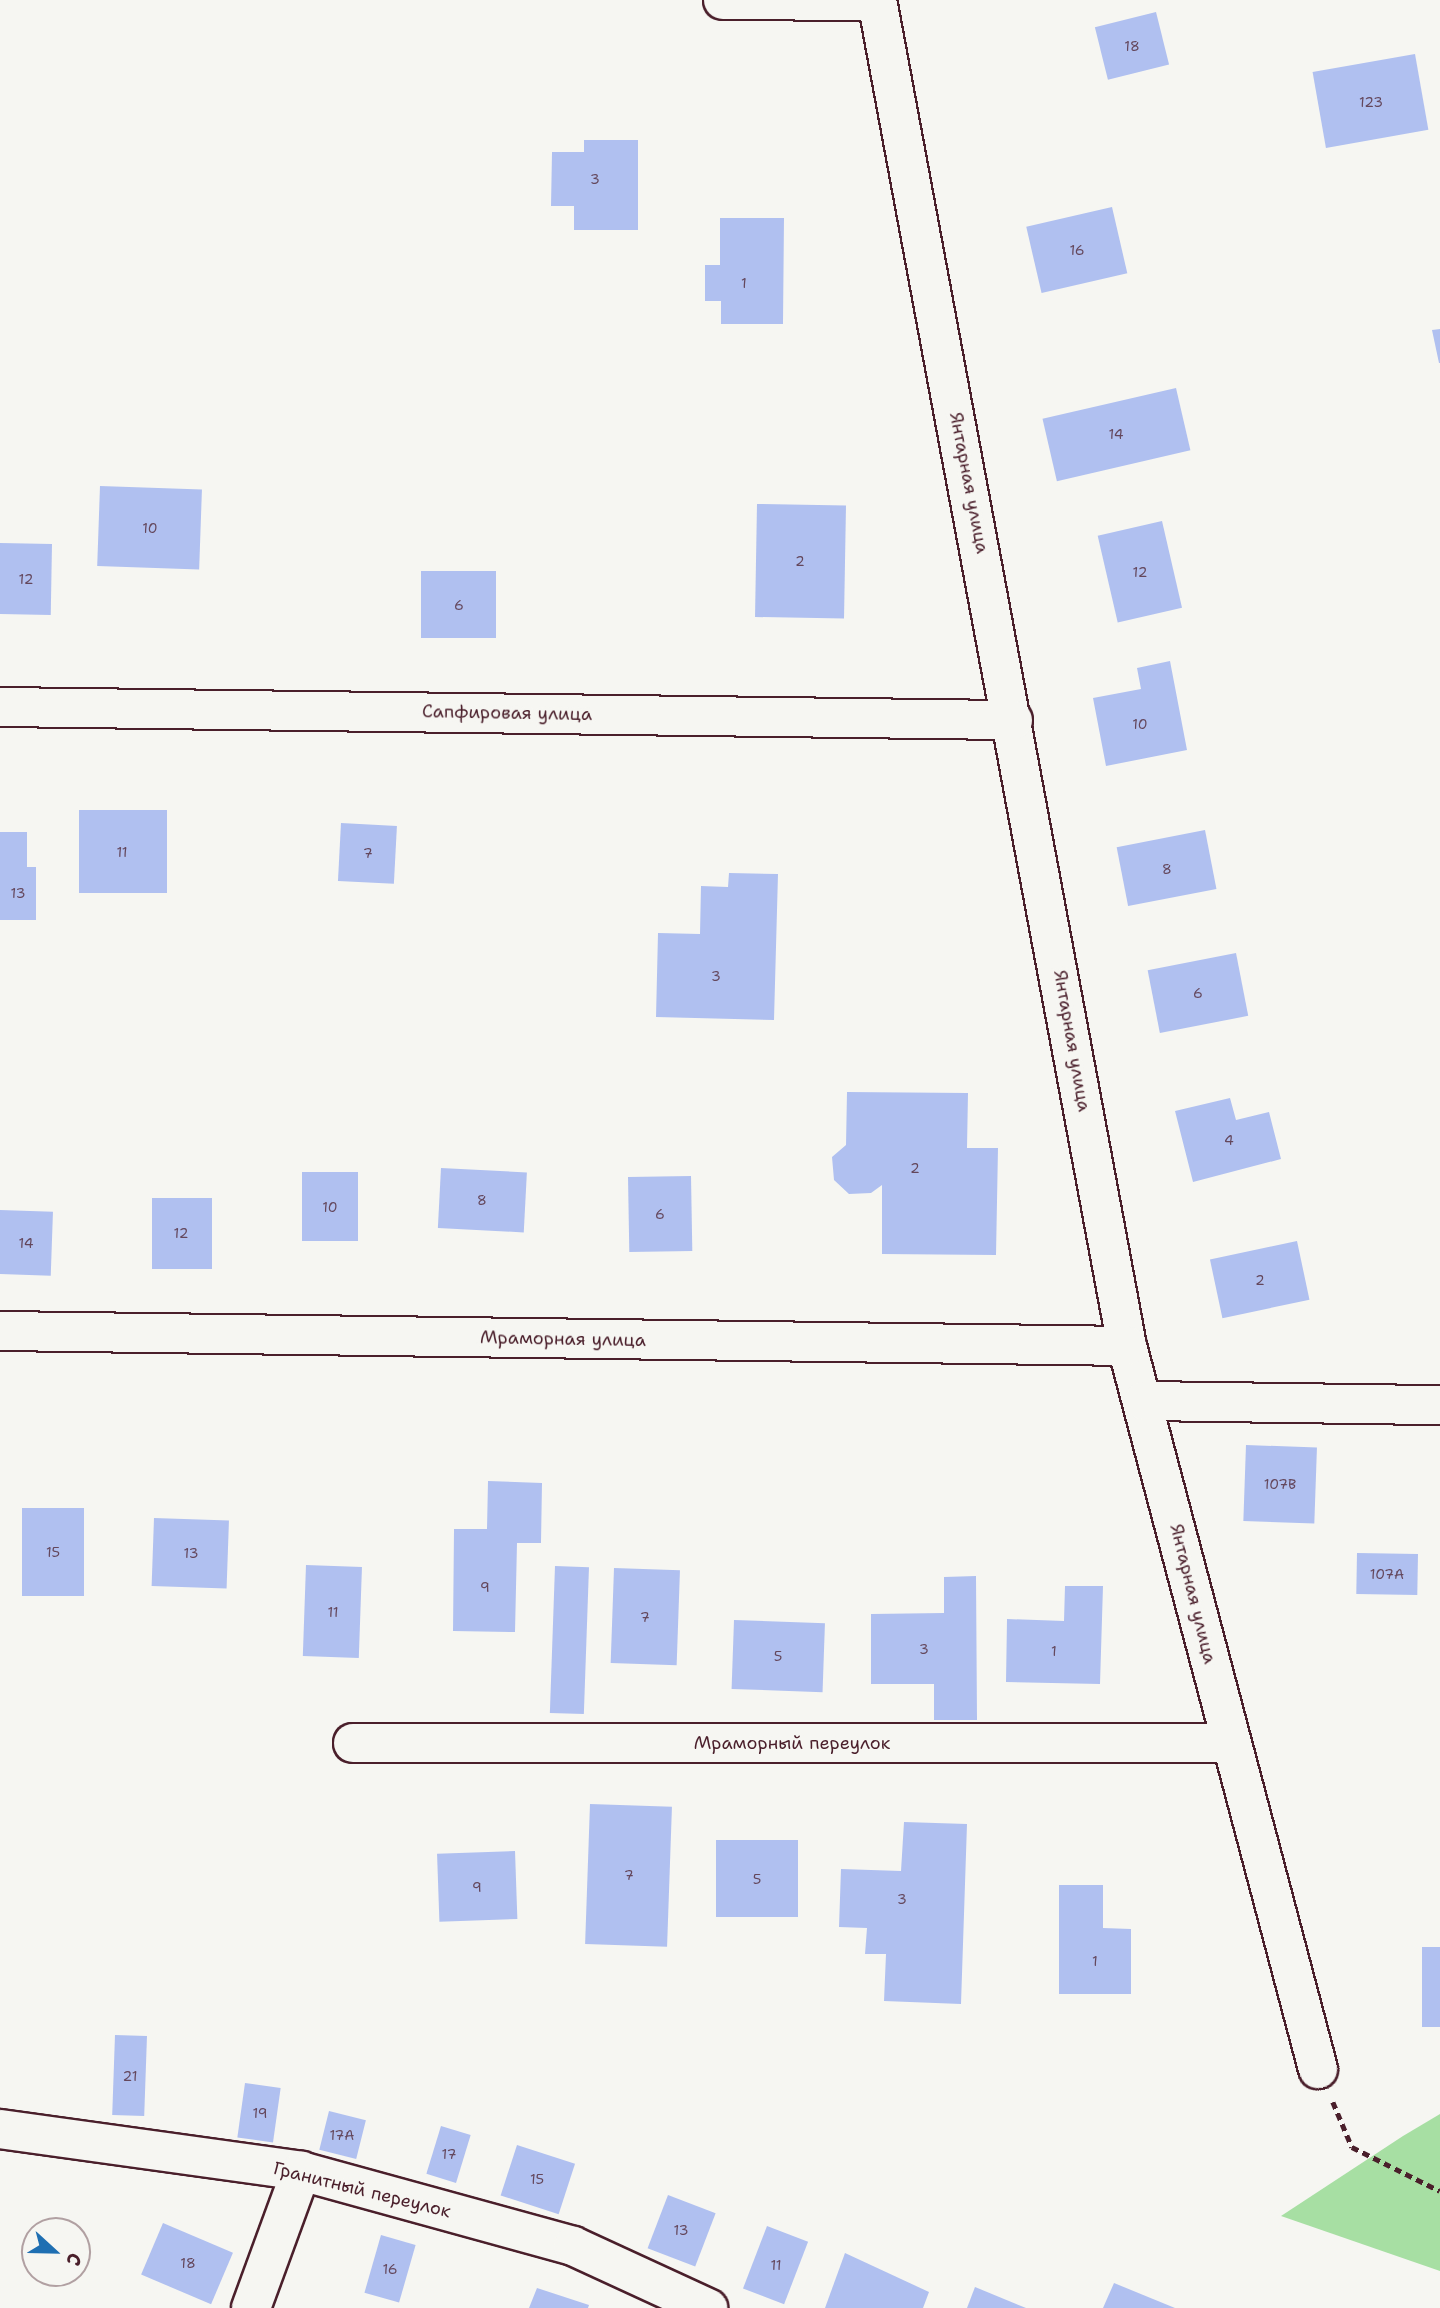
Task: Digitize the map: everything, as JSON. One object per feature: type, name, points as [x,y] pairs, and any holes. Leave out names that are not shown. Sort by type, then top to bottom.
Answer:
[{"type":"street","points":[[723,0],[877,0]]},
{"type":"street","name":"Янтарная улица","points":[[877,0],[1013,720],[1127,1346],[1144,1401],[1230,1743],[1318,2069]]},
{"type":"street","name":"Сапфировая улица","points":[[0,706],[1013,720]]},
{"type":"street","name":"Мраморная улица","points":[[0,1331],[1127,1346]]},
{"type":"street","points":[[1144,1401],[1440,1405]]},
{"type":"street","name":"Мраморный переулок","points":[[353,1742],[1230,1743]]},
{"type":"street","name":"Гранитный переулок","points":[[0,2129],[301,2171],[573,2246],[708,2308]]},
{"type":"street","points":[[251,2308],[301,2171]]},
{"type":"path","points":[[1318,2069],[1352,2147],[1440,2191]]},
{"type":"green space","points":[[1440,2114],[1440,2271],[1281,2216],[1403,2136]]},
{"type":"building","points":[[1156,12],[1169,64],[1108,80],[1095,27]]},
{"type":"building","points":[[1415,54],[1428,130],[1326,148],[1313,72]]},
{"type":"building","points":[[584,140],[638,140],[638,230],[574,230],[574,206],[551,206],[552,152],[584,152]]},
{"type":"building","points":[[1112,207],[1127,273],[1042,293],[1026,227]]},
{"type":"building","points":[[720,218],[784,218],[783,324],[721,324],[721,301],[705,301],[705,265],[720,265]]},
{"type":"building","points":[[1440,329],[1440,363],[1439,363],[1432,330]]},
{"type":"building","points":[[1176,388],[1190,450],[1057,481],[1043,419]]},
{"type":"building","points":[[100,486],[202,490],[199,570],[97,566]]},
{"type":"building","points":[[757,504],[846,506],[844,619],[755,617]]},
{"type":"building","points":[[1162,521],[1182,608],[1118,623],[1098,536]]},
{"type":"building","points":[[0,543],[52,544],[51,615],[0,614]]},
{"type":"building","points":[[421,571],[496,571],[496,638],[421,638]]},
{"type":"building","points":[[1170,661],[1187,750],[1106,766],[1093,698],[1141,689],[1137,668]]},
{"type":"building","points":[[79,810],[167,810],[167,893],[79,893]]},
{"type":"building","points":[[341,823],[397,826],[394,884],[338,881]]},
{"type":"building","points":[[1205,830],[1216,889],[1128,906],[1117,847]]},
{"type":"building","points":[[0,832],[27,832],[27,867],[36,867],[36,920],[0,920]]},
{"type":"building","points":[[729,873],[778,874],[774,1020],[656,1017],[658,933],[700,934],[701,886],[728,887]]},
{"type":"building","points":[[1236,953],[1248,1016],[1160,1033],[1148,970]]},
{"type":"building","points":[[847,1092],[968,1093],[967,1148],[998,1148],[996,1255],[882,1254],[882,1185],[871,1193],[849,1194],[834,1180],[832,1157],[846,1145]]},
{"type":"building","points":[[1230,1098],[1236,1120],[1269,1112],[1281,1159],[1193,1182],[1175,1111]]},
{"type":"building","points":[[441,1168],[527,1173],[524,1232],[438,1228]]},
{"type":"building","points":[[302,1172],[358,1172],[358,1241],[302,1241]]},
{"type":"building","points":[[691,1176],[692,1251],[629,1252],[628,1177]]},
{"type":"building","points":[[152,1198],[212,1198],[212,1269],[152,1269]]},
{"type":"building","points":[[0,1210],[53,1212],[51,1276],[0,1274]]},
{"type":"building","points":[[1297,1241],[1309,1300],[1222,1318],[1210,1260]]},
{"type":"building","points":[[1246,1445],[1317,1447],[1314,1523],[1243,1521]]},
{"type":"building","points":[[488,1481],[542,1483],[541,1543],[517,1543],[515,1632],[453,1631],[454,1529],[487,1529]]},
{"type":"building","points":[[22,1508],[84,1508],[84,1596],[22,1596]]},
{"type":"building","points":[[154,1518],[229,1521],[227,1589],[152,1586]]},
{"type":"building","points":[[1357,1553],[1418,1554],[1417,1595],[1356,1594]]},
{"type":"building","points":[[306,1565],[362,1567],[359,1658],[303,1656]]},
{"type":"building","points":[[555,1566],[589,1567],[584,1714],[550,1713]]},
{"type":"building","points":[[614,1568],[680,1570],[677,1665],[611,1663]]},
{"type":"building","points":[[976,1576],[977,1720],[934,1720],[934,1684],[871,1684],[871,1614],[944,1613],[944,1577]]},
{"type":"building","points":[[1065,1586],[1103,1586],[1100,1684],[1006,1682],[1007,1619],[1064,1621]]},
{"type":"building","points":[[734,1620],[825,1623],[823,1692],[732,1689]]},
{"type":"building","points":[[590,1804],[672,1807],[667,1947],[585,1944]]},
{"type":"building","points":[[904,1822],[967,1824],[961,2004],[884,2001],[886,1954],[865,1954],[867,1928],[839,1927],[841,1869],[901,1871]]},
{"type":"building","points":[[716,1840],[798,1840],[798,1917],[716,1917]]},
{"type":"building","points":[[515,1851],[517,1919],[439,1922],[437,1854]]},
{"type":"building","points":[[1059,1885],[1103,1885],[1103,1928],[1131,1929],[1131,1994],[1059,1994]]},
{"type":"building","points":[[1422,1947],[1440,1947],[1440,2027],[1422,2027]]},
{"type":"building","points":[[115,2035],[147,2036],[144,2116],[112,2115]]},
{"type":"building","points":[[245,2083],[281,2088],[273,2142],[237,2137]]},
{"type":"building","points":[[329,2111],[366,2120],[356,2159],[319,2150]]},
{"type":"building","points":[[441,2126],[471,2135],[456,2183],[426,2174]]},
{"type":"building","points":[[517,2145],[575,2164],[559,2214],[501,2195]]},
{"type":"building","points":[[668,2195],[716,2213],[695,2266],[648,2248]]},
{"type":"building","points":[[163,2223],[233,2253],[211,2304],[141,2275]]},
{"type":"building","points":[[767,2226],[808,2242],[784,2304],[743,2289]]},
{"type":"building","points":[[381,2235],[416,2245],[399,2303],[364,2293]]},
{"type":"building","points":[[845,2253],[929,2292],[923,2308],[825,2308]]},
{"type":"building","points":[[1114,2283],[1175,2308],[1103,2308]]},
{"type":"building","points":[[975,2287],[1026,2308],[967,2308]]},
{"type":"building","points":[[537,2288],[589,2305],[588,2308],[529,2308]]}]
